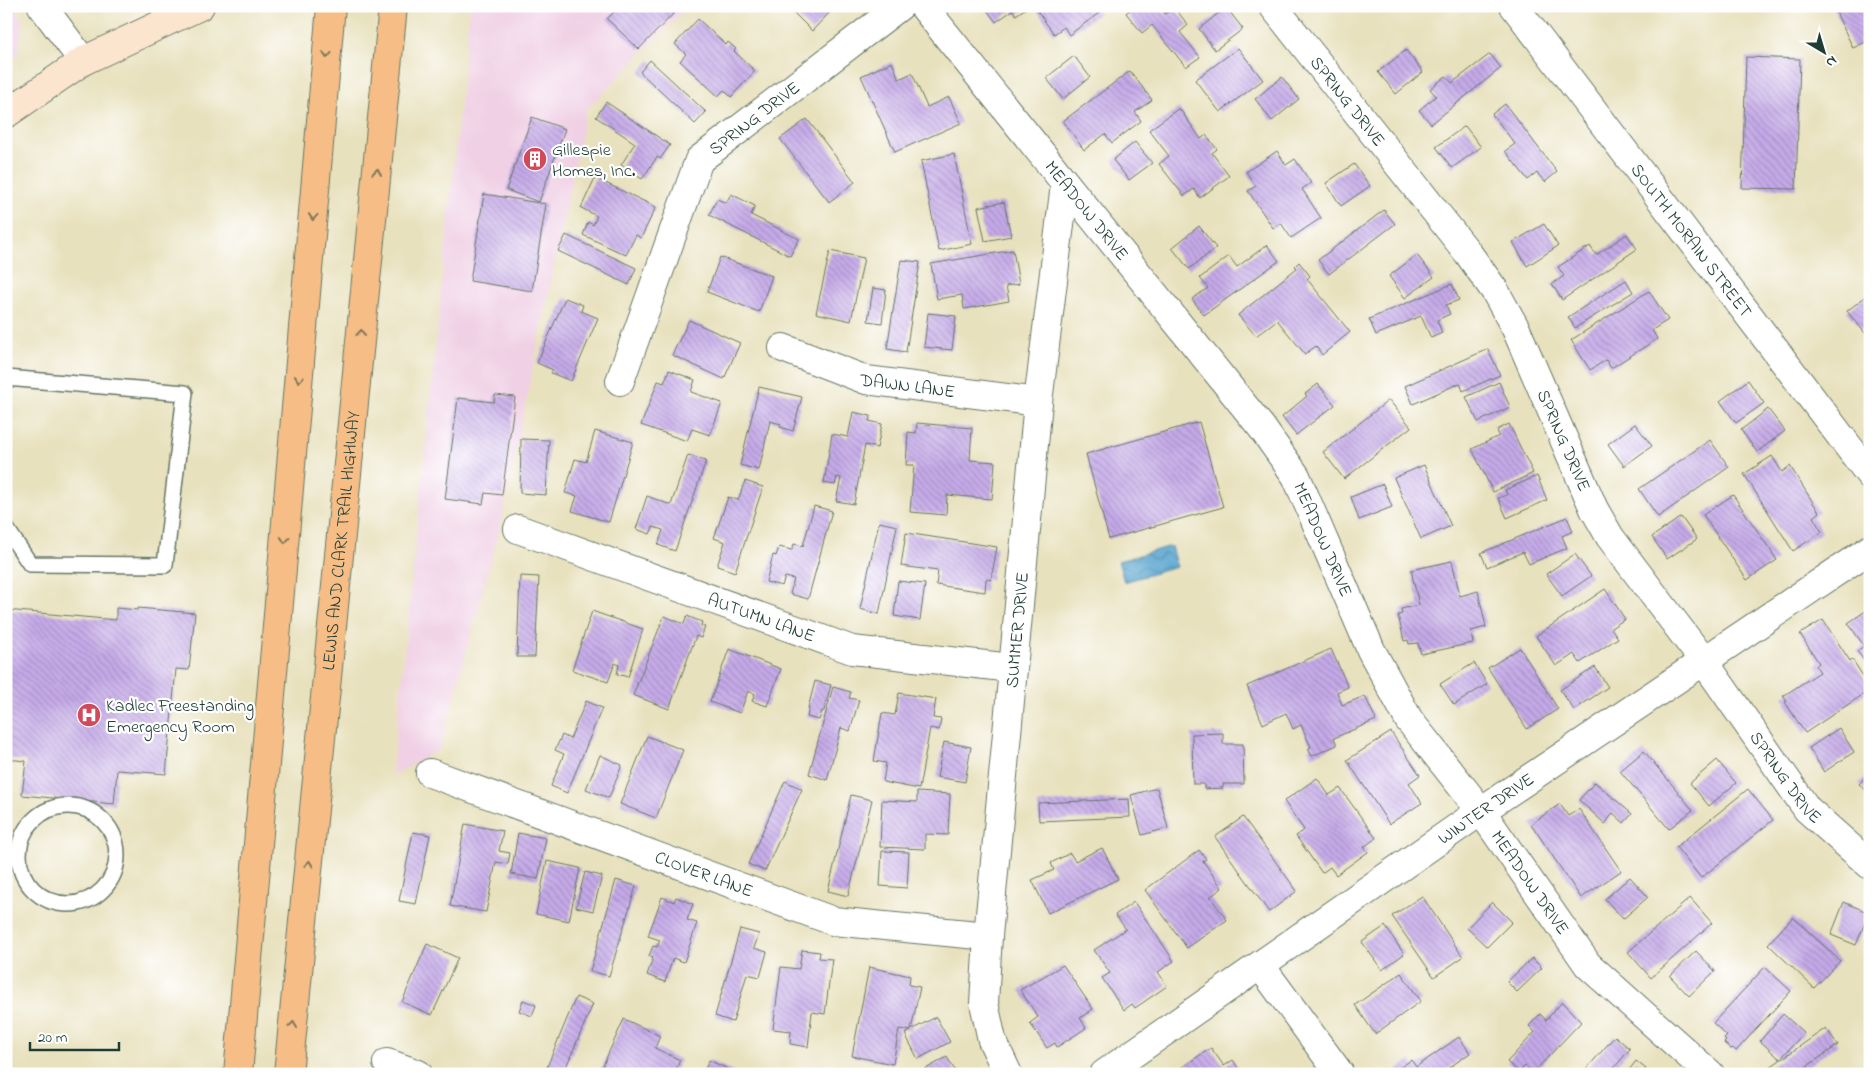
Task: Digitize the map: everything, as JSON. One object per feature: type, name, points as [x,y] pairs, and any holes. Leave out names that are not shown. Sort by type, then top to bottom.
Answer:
[{"type":"highway","points":[[238,1074],[331,6]]},
{"type":"highway","name":"LEWIS AND CLARK TRAIL HIGHWAY","points":[[288,1074],[393,6]]},
{"type":"street","points":[[42,6],[83,61]]},
{"type":"street","points":[[6,114],[83,61],[200,6]]},
{"type":"street","name":"SPRING DRIVE","points":[[620,381],[699,160],[900,6]]},
{"type":"street","name":"MEADOW DRIVE","points":[[923,6],[1262,428],[1296,476],[1371,650],[1409,720],[1481,811],[1588,965],[1710,1074]]},
{"type":"street","name":"SPRING DRIVE","points":[[1273,6],[1495,290],[1516,329],[1594,509],[1610,537],[1703,660],[1807,809],[1870,865]]},
{"type":"street","name":"SOUTH MORAIN STREET","points":[[1514,6],[1870,475]]},
{"type":"street","name":"SUMMER DRIVE","points":[[1008,1074],[992,1040],[984,1003],[988,936],[1038,402],[1065,184]]},
{"type":"street","name":"DAWN LANE","points":[[783,348],[866,380],[1038,402]]},
{"type":"street","name":"AUTUMN LANE","points":[[518,529],[852,650],[1012,668]]},
{"type":"street","name":"WINTER DRIVE","points":[[1104,1074],[1481,811],[1870,549]]},
{"type":"street","name":"CLOVER LANE","points":[[430,773],[833,921],[988,936]]},
{"type":"street","points":[[1260,965],[1340,1074]]},
{"type":"street","points":[[387,1063],[418,1074]]},
{"type":"lane","points":[[6,378],[185,393],[165,565],[30,564],[6,528]]},
{"type":"lane","points":[[56,807],[84,808],[96,814],[114,835],[118,849],[117,863],[113,876],[105,888],[94,897],[81,903],[53,902],[40,896],[30,886],[23,874],[13,846],[32,822],[43,813],[56,807]]},
{"type":"shaded area","points":[[6,6],[13,6],[23,20],[18,55],[6,63]]},
{"type":"shaded area","points":[[470,6],[688,6],[586,110],[501,523],[440,749],[392,776]]},
{"type":"water","points":[[1171,546],[1177,567],[1124,582],[1118,561]]},
{"type":"building","points":[[620,6],[681,6],[639,49],[607,19]]},
{"type":"building","points":[[787,6],[826,6],[831,11],[812,31]]},
{"type":"building","points":[[984,6],[1029,6],[1016,15],[1013,10],[996,22]]},
{"type":"building","points":[[1034,6],[1094,6],[1099,13],[1069,35],[1064,27],[1054,34]]},
{"type":"building","points":[[1134,6],[1160,6],[1165,14],[1174,7],[1188,25],[1180,32],[1200,57],[1186,67],[1152,25],[1142,33],[1126,13]]},
{"type":"building","points":[[1833,6],[1870,6],[1870,40],[1853,48]]},
{"type":"building","points":[[1226,7],[1243,29],[1215,50],[1199,29]]},
{"type":"building","points":[[698,19],[726,45],[728,42],[736,49],[734,51],[755,71],[731,97],[724,90],[718,96],[680,61],[686,54],[675,44]]},
{"type":"building","points":[[1238,48],[1263,80],[1220,112],[1195,80]]},
{"type":"building","points":[[1406,50],[1423,72],[1396,94],[1378,72]]},
{"type":"building","points":[[1490,54],[1501,68],[1431,124],[1419,110],[1436,96],[1430,89],[1446,76],[1452,83]]},
{"type":"building","points":[[1074,56],[1090,77],[1063,99],[1046,78]]},
{"type":"building","points":[[1746,57],[1800,59],[1796,189],[1742,188]]},
{"type":"building","points":[[650,60],[706,112],[695,124],[640,72]]},
{"type":"building","points":[[892,62],[899,79],[912,73],[927,107],[949,97],[961,123],[895,152],[861,76]]},
{"type":"building","points":[[1130,71],[1152,100],[1135,112],[1141,121],[1112,143],[1105,134],[1084,150],[1063,121]]},
{"type":"building","points":[[1282,77],[1299,99],[1272,121],[1255,99]]},
{"type":"building","points":[[606,102],[670,145],[660,159],[657,157],[642,179],[621,165],[635,143],[596,117]]},
{"type":"building","points":[[1505,104],[1557,172],[1545,182],[1537,173],[1528,180],[1505,151],[1515,144],[1492,114]]},
{"type":"building","points":[[1179,108],[1201,139],[1206,135],[1217,149],[1212,153],[1229,176],[1200,198],[1194,189],[1184,196],[1159,164],[1169,156],[1149,130]]},
{"type":"building","name":"Gillespie Homes, Inc.","points":[[532,117],[565,129],[539,202],[506,190]]},
{"type":"building","points":[[807,119],[855,182],[829,202],[780,139]]},
{"type":"building","points":[[1465,126],[1481,147],[1452,168],[1436,147]]},
{"type":"building","points":[[1135,142],[1152,163],[1129,180],[1113,160]]},
{"type":"building","points":[[1277,151],[1286,165],[1295,159],[1311,183],[1302,189],[1321,218],[1291,238],[1281,223],[1273,228],[1248,191],[1256,186],[1246,172]]},
{"type":"building","points":[[954,154],[972,244],[939,251],[921,161]]},
{"type":"building","points":[[1354,164],[1370,186],[1341,206],[1326,183]]},
{"type":"building","points":[[595,178],[656,207],[641,238],[636,235],[626,255],[583,235],[588,222],[593,225],[597,216],[581,208]]},
{"type":"building","points":[[484,194],[546,204],[532,291],[470,281]]},
{"type":"building","points":[[731,194],[755,206],[751,215],[799,239],[790,256],[709,215],[717,199],[726,203]]},
{"type":"building","points":[[1004,202],[1011,236],[985,241],[978,207]]},
{"type":"building","points":[[1384,210],[1395,224],[1329,274],[1318,260]]},
{"type":"building","points":[[1544,224],[1558,246],[1527,266],[1513,242]]},
{"type":"building","points":[[1199,226],[1216,248],[1189,269],[1172,248]]},
{"type":"building","points":[[1627,234],[1637,249],[1562,300],[1552,284],[1564,276],[1558,267],[1590,246],[1596,255]]},
{"type":"building","points":[[566,235],[636,268],[629,285],[558,251]]},
{"type":"building","points":[[1267,245],[1279,261],[1204,315],[1192,299],[1208,288],[1200,278],[1229,256],[1237,267]]},
{"type":"building","points":[[1013,250],[1019,284],[1006,286],[1009,301],[964,309],[962,295],[937,299],[931,264]]},
{"type":"building","points":[[830,251],[864,258],[851,321],[816,313]]},
{"type":"building","points":[[1417,255],[1434,277],[1405,298],[1389,276]]},
{"type":"building","points":[[720,257],[772,276],[759,312],[707,292]]},
{"type":"building","points":[[901,260],[920,262],[906,352],[887,349]]},
{"type":"building","points":[[1299,262],[1310,276],[1307,279],[1350,332],[1322,355],[1316,346],[1305,354],[1277,320],[1256,336],[1238,315],[1297,268],[1295,266]]},
{"type":"building","points":[[1626,280],[1633,292],[1575,328],[1568,317]]},
{"type":"building","points":[[1452,284],[1459,300],[1446,305],[1450,314],[1437,320],[1442,333],[1431,338],[1421,316],[1376,335],[1369,319]]},
{"type":"building","points":[[873,288],[886,290],[882,323],[868,321]]},
{"type":"building","points":[[1649,291],[1668,320],[1652,330],[1657,339],[1611,368],[1606,360],[1590,370],[1571,340]]},
{"type":"building","points":[[1870,293],[1870,339],[1847,311]]},
{"type":"building","points":[[565,298],[583,305],[581,311],[598,318],[571,381],[551,373],[553,370],[537,363]]},
{"type":"building","points":[[928,313],[956,316],[952,350],[924,347]]},
{"type":"building","points":[[689,320],[740,343],[724,379],[672,355]]},
{"type":"building","points":[[1488,349],[1500,375],[1463,391],[1460,383],[1413,404],[1405,386]]},
{"type":"building","points":[[669,370],[695,380],[691,392],[722,403],[710,435],[692,429],[687,441],[641,425],[658,381],[664,383]]},
{"type":"building","points":[[1748,380],[1764,403],[1736,423],[1720,401]]},
{"type":"building","points":[[1499,382],[1510,407],[1478,422],[1466,397]]},
{"type":"building","points":[[1318,384],[1335,405],[1296,435],[1282,417]]},
{"type":"building","points":[[759,387],[802,397],[793,431],[780,427],[781,424],[770,421],[759,470],[740,465]]},
{"type":"building","points":[[495,395],[515,397],[502,495],[485,493],[483,504],[445,499],[458,398],[494,402]]},
{"type":"building","points":[[1389,400],[1411,427],[1344,479],[1323,452]]},
{"type":"building","points":[[1768,409],[1785,431],[1757,452],[1741,430]]},
{"type":"building","points":[[853,412],[871,416],[869,421],[882,424],[877,448],[865,445],[854,504],[836,501],[841,478],[837,477],[835,485],[824,483],[832,434],[848,437]]},
{"type":"building","points":[[1199,422],[1223,507],[1109,539],[1086,454]]},
{"type":"building","points":[[917,423],[972,428],[970,460],[995,462],[992,499],[947,495],[946,515],[910,512],[914,465],[906,465],[908,432],[916,433]]},
{"type":"building","points":[[1509,424],[1533,473],[1493,492],[1472,449],[1499,436],[1497,430]]},
{"type":"building","points":[[1635,424],[1652,446],[1624,466],[1608,444]]},
{"type":"building","points":[[595,431],[633,442],[609,522],[572,511],[577,496],[565,493],[575,459],[586,462]]},
{"type":"building","points":[[521,439],[549,440],[546,495],[520,493]]},
{"type":"building","points":[[1710,440],[1729,467],[1658,517],[1639,489]]},
{"type":"building","points":[[688,455],[706,461],[675,551],[658,545],[663,530],[653,527],[650,534],[636,529],[647,496],[671,505]]},
{"type":"building","points":[[1772,456],[1782,472],[1790,466],[1819,512],[1813,517],[1822,532],[1793,551],[1744,474]]},
{"type":"building","points":[[1424,465],[1451,526],[1421,539],[1394,478]]},
{"type":"building","points":[[1537,476],[1547,500],[1507,518],[1498,498],[1507,495],[1505,490]]},
{"type":"building","points":[[745,481],[763,487],[735,572],[717,566],[725,542],[714,538],[728,497],[738,500]]},
{"type":"building","points":[[1383,484],[1392,507],[1359,520],[1351,497]]},
{"type":"building","points":[[1733,495],[1777,560],[1747,580],[1703,515]]},
{"type":"building","points":[[814,506],[832,511],[808,599],[790,594],[794,579],[785,577],[782,586],[766,582],[773,555],[776,556],[779,547],[792,550],[794,544],[803,546]]},
{"type":"building","points":[[1567,517],[1573,531],[1562,536],[1567,548],[1529,564],[1523,552],[1487,567],[1481,553]]},
{"type":"building","points":[[1681,517],[1697,539],[1667,559],[1652,537]]},
{"type":"building","points":[[879,522],[897,526],[879,614],[860,609]]},
{"type":"building","points":[[906,533],[997,547],[991,580],[986,579],[985,592],[936,585],[938,571],[901,566]]},
{"type":"building","points":[[1575,554],[1591,576],[1562,596],[1546,574]]},
{"type":"building","points":[[1452,561],[1460,596],[1478,591],[1486,627],[1471,631],[1473,643],[1421,654],[1418,643],[1409,644],[1408,640],[1404,641],[1398,615],[1402,614],[1401,609],[1419,605],[1411,570]]},
{"type":"building","points":[[520,576],[539,577],[535,657],[517,657]]},
{"type":"building","points":[[898,581],[925,584],[920,620],[894,616]]},
{"type":"building","points":[[1605,589],[1625,619],[1611,628],[1618,638],[1580,663],[1574,654],[1556,666],[1536,636]]},
{"type":"building","name":"Kadlec Freestanding Emergency Room","points":[[116,608],[195,613],[189,670],[176,669],[166,774],[117,770],[114,804],[22,795],[26,761],[6,759],[6,610],[116,620]]},
{"type":"building","points":[[1870,608],[1870,669],[1857,651],[1864,646],[1848,623]]},
{"type":"building","points":[[592,611],[643,629],[628,677],[617,674],[619,665],[615,663],[608,682],[572,670]]},
{"type":"building","points":[[664,616],[684,624],[687,616],[702,622],[701,626],[705,627],[701,638],[696,636],[669,709],[633,695]]},
{"type":"building","points":[[1823,620],[1850,661],[1852,659],[1870,687],[1870,690],[1805,733],[1783,696],[1820,672],[1816,666],[1819,663],[1800,634]]},
{"type":"building","points":[[1520,648],[1558,709],[1527,729],[1488,668]]},
{"type":"building","points":[[729,649],[781,669],[767,706],[752,701],[755,694],[748,691],[740,713],[710,702]]},
{"type":"building","points":[[1331,649],[1348,687],[1337,692],[1342,705],[1365,696],[1376,720],[1334,738],[1337,745],[1312,756],[1308,749],[1311,747],[1301,725],[1293,729],[1286,713],[1263,724],[1247,686]]},
{"type":"building","points":[[1474,663],[1487,684],[1454,705],[1440,684]]},
{"type":"building","points":[[1595,667],[1608,687],[1574,710],[1560,690]]},
{"type":"building","points":[[815,681],[831,685],[824,711],[822,711],[819,720],[807,717]]},
{"type":"building","points":[[833,687],[851,692],[849,698],[859,700],[850,731],[841,728],[827,780],[809,774]]},
{"type":"building","points":[[899,693],[936,699],[933,718],[941,719],[939,730],[930,728],[919,789],[883,782],[886,763],[874,761],[882,713],[895,715]]},
{"type":"building","points":[[586,701],[602,708],[567,793],[551,786],[564,754],[555,750],[562,735],[570,739]]},
{"type":"building","points":[[1839,728],[1854,752],[1824,772],[1809,748]]},
{"type":"building","points":[[1391,732],[1420,775],[1409,783],[1422,803],[1389,824],[1347,760]]},
{"type":"building","points":[[1223,733],[1223,744],[1243,744],[1244,784],[1223,784],[1223,788],[1204,789],[1204,784],[1193,784],[1192,734]]},
{"type":"building","points":[[647,736],[683,750],[656,818],[620,804]]},
{"type":"building","points":[[944,742],[971,747],[965,782],[937,777]]},
{"type":"building","points":[[1644,751],[1693,810],[1669,829],[1620,771]]},
{"type":"building","points":[[600,755],[622,765],[609,798],[586,789]]},
{"type":"building","points":[[1717,760],[1736,783],[1709,806],[1690,783]]},
{"type":"building","points":[[1870,772],[1870,794],[1859,784]]},
{"type":"building","points":[[1317,778],[1329,795],[1340,788],[1376,838],[1364,847],[1368,852],[1336,875],[1330,867],[1322,873],[1296,836],[1304,830],[1284,801]]},
{"type":"building","points":[[785,781],[802,789],[765,871],[748,864]]},
{"type":"building","points":[[1595,782],[1632,814],[1624,823],[1613,813],[1605,824],[1579,800]]},
{"type":"building","points":[[1157,788],[1168,828],[1142,835],[1131,795]]},
{"type":"building","points":[[1748,789],[1773,820],[1701,878],[1676,847]]},
{"type":"building","points":[[917,792],[950,794],[948,835],[925,834],[925,849],[880,847],[882,800],[917,802]]},
{"type":"building","points":[[851,795],[872,800],[848,896],[828,891]]},
{"type":"building","points":[[1129,799],[1130,817],[1039,821],[1038,803]]},
{"type":"building","points":[[1560,804],[1568,816],[1579,809],[1621,871],[1581,898],[1531,824]]},
{"type":"building","points":[[1243,817],[1297,891],[1269,912],[1215,837]]},
{"type":"building","points":[[465,824],[503,831],[499,851],[510,853],[508,864],[496,862],[486,912],[450,906]]},
{"type":"building","points":[[413,832],[430,835],[416,904],[399,901]]},
{"type":"building","points":[[518,833],[546,838],[538,879],[511,874]]},
{"type":"building","points":[[1102,848],[1118,879],[1048,913],[1032,880],[1054,870],[1051,863],[1070,853],[1075,861]]},
{"type":"building","points":[[1199,850],[1206,859],[1203,861],[1222,888],[1210,897],[1227,920],[1187,948],[1145,890]]},
{"type":"building","points":[[882,851],[909,852],[907,888],[880,886]]},
{"type":"building","points":[[547,861],[580,868],[569,921],[536,914]]},
{"type":"building","points":[[585,872],[602,876],[593,911],[576,907]]},
{"type":"building","points":[[1630,877],[1648,897],[1623,919],[1605,899]]},
{"type":"building","points":[[616,880],[636,886],[609,976],[590,971]]},
{"type":"building","points":[[1422,896],[1463,957],[1434,977],[1392,916]]},
{"type":"building","points":[[662,897],[674,902],[676,897],[693,904],[687,920],[697,923],[684,962],[673,958],[665,982],[647,975],[653,958],[649,956],[653,946],[657,947],[660,940],[648,936]]},
{"type":"building","points":[[1690,898],[1712,923],[1651,978],[1628,952]]},
{"type":"building","points":[[1134,902],[1174,961],[1158,972],[1167,986],[1135,1008],[1132,1004],[1124,1010],[1102,978],[1110,973],[1094,950],[1126,929],[1115,915]]},
{"type":"building","points":[[1492,902],[1512,922],[1487,947],[1467,928]]},
{"type":"building","points":[[1844,902],[1869,913],[1856,945],[1831,935]]},
{"type":"building","points":[[1793,917],[1840,961],[1814,988],[1768,944]]},
{"type":"building","points":[[1385,926],[1404,954],[1382,970],[1362,942]]},
{"type":"building","points":[[740,929],[759,934],[754,948],[767,952],[760,977],[747,974],[733,1022],[715,1016]]},
{"type":"building","points":[[427,944],[458,958],[432,1015],[402,1002]]},
{"type":"building","points":[[802,950],[820,952],[819,958],[832,959],[825,1014],[812,1012],[808,1047],[790,1044],[791,1031],[773,1029],[781,967],[799,969]]},
{"type":"building","points":[[1696,951],[1715,971],[1689,996],[1670,976]]},
{"type":"building","points":[[1532,958],[1542,968],[1517,992],[1507,982]]},
{"type":"building","points":[[1063,965],[1093,1009],[1080,1018],[1086,1028],[1057,1047],[1055,1043],[1047,1048],[1030,1023],[1038,1017],[1020,990]]},
{"type":"building","points":[[869,967],[910,976],[909,985],[920,987],[911,1030],[936,1017],[950,1042],[918,1059],[905,1034],[911,1031],[899,1029],[893,1064],[852,1056]]},
{"type":"building","points":[[1765,967],[1791,991],[1736,1051],[1724,1043],[1726,1041],[1724,1039],[1727,1036],[1713,1023]]},
{"type":"building","points":[[1401,973],[1421,1001],[1375,1034],[1355,1005]]},
{"type":"building","points":[[576,997],[593,1004],[563,1074],[544,1074]]},
{"type":"building","points":[[523,1000],[536,1005],[532,1016],[519,1011]]},
{"type":"building","points":[[1562,1002],[1581,1022],[1533,1073],[1525,1066],[1519,1072],[1507,1062],[1535,1032],[1529,1026],[1540,1014],[1546,1020]]},
{"type":"building","points":[[1783,1014],[1804,1033],[1780,1059],[1760,1041]]},
{"type":"building","points":[[624,1019],[660,1036],[655,1048],[680,1060],[674,1074],[599,1074]]},
{"type":"building","points":[[1826,1028],[1838,1045],[1796,1074],[1760,1074]]},
{"type":"building","points":[[1615,1036],[1630,1049],[1609,1074],[1582,1074]]},
{"type":"building","points":[[1459,1037],[1470,1053],[1440,1074],[1391,1074],[1411,1060],[1416,1067]]},
{"type":"building","points":[[1211,1048],[1224,1066],[1233,1060],[1242,1074],[1183,1074],[1179,1069]]},
{"type":"building","points":[[947,1057],[957,1074],[917,1074]]},
{"type":"building","points":[[709,1060],[738,1074],[703,1074]]},
{"type":"building","points":[[1636,1061],[1646,1069],[1642,1074],[1626,1074]]},
{"type":"place","name":"Gillespie Homes, Inc.","points":[[535,159]]},
{"type":"place","name":"Kadlec Freestanding Emergency Room","points":[[89,715]]}]
